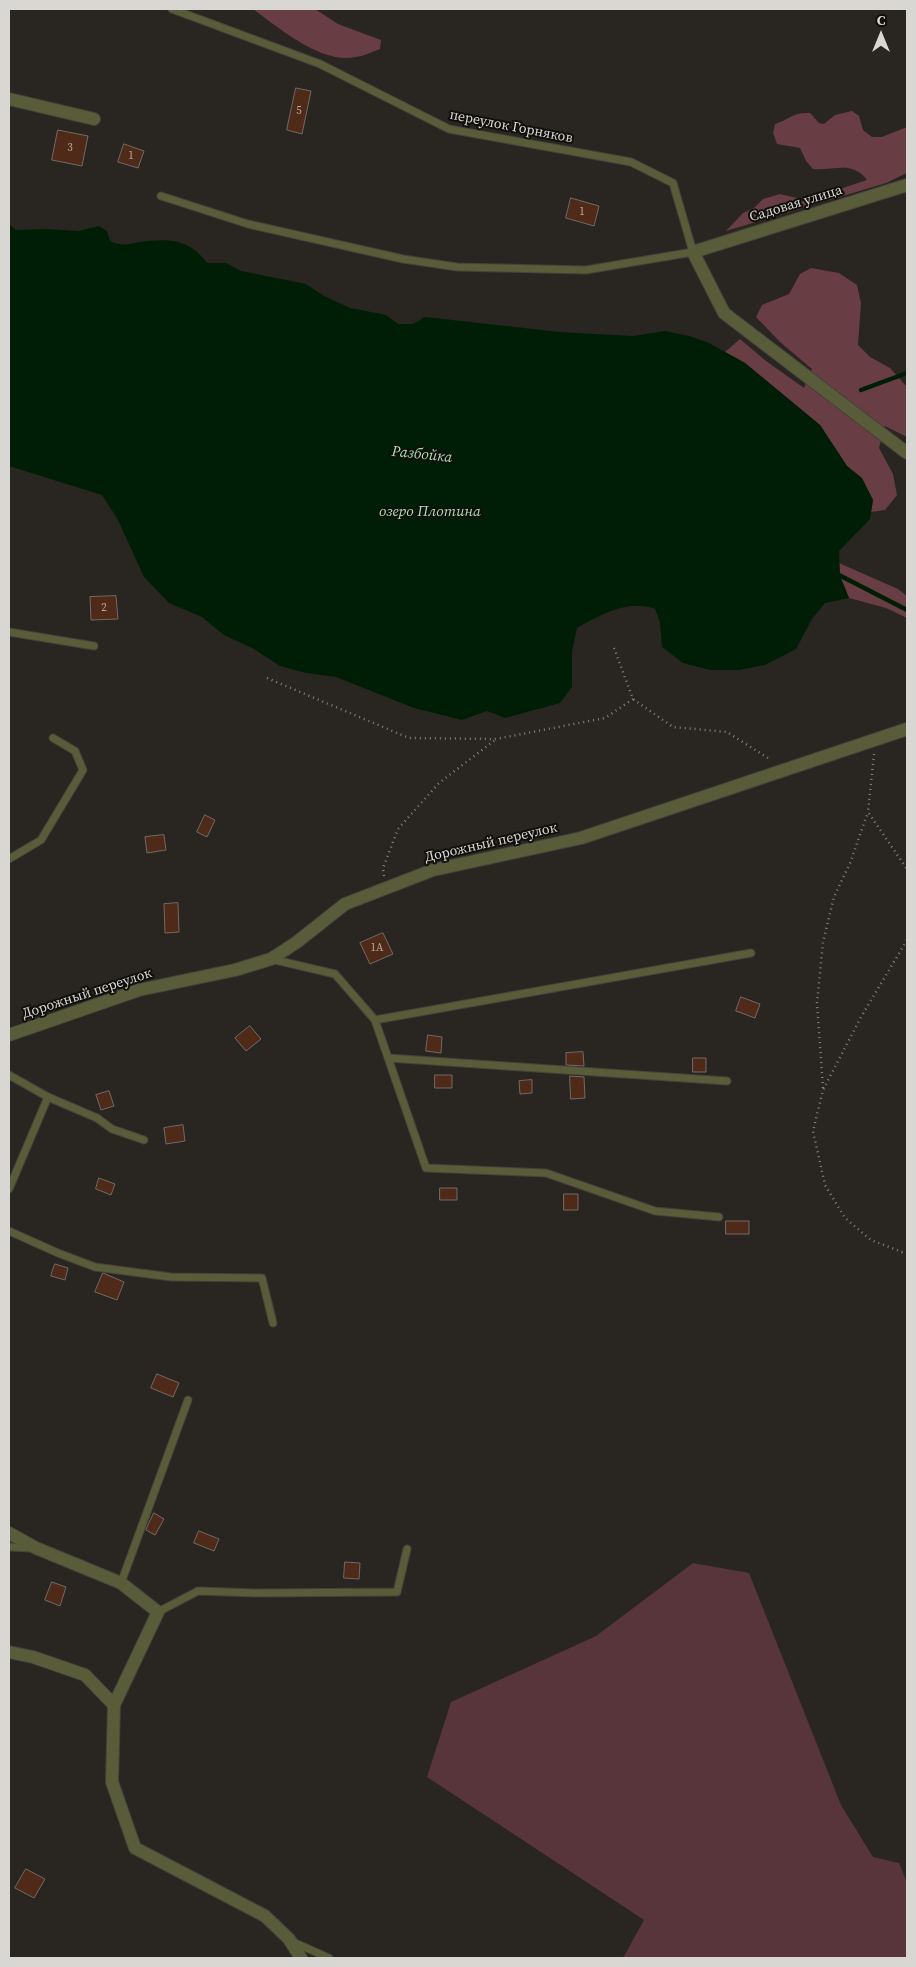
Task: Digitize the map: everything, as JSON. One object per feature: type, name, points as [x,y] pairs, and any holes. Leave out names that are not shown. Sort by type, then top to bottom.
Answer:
[{"type":"street","points":[[9,99],[94,119]]},
{"type":"street","name":"Садовая улица","points":[[693,252],[907,185]]},
{"type":"street","points":[[693,252],[724,313],[907,454]]},
{"type":"street","name":"Дорожный переулок","points":[[9,1035],[139,990],[235,970],[271,959],[297,942],[345,904],[433,870],[581,838],[907,729]]},
{"type":"street","points":[[9,1533],[36,1548],[121,1583],[158,1612],[114,1705],[112,1782],[135,1848],[265,1916],[288,1939],[301,1958]]},
{"type":"street","points":[[9,1652],[33,1657],[85,1675],[114,1705]]},
{"type":"lane","name":"переулок Горняков","points":[[172,9],[320,64],[449,130],[631,162],[673,184],[693,252]]},
{"type":"lane","points":[[161,196],[248,224],[403,259],[457,266],[586,270],[693,252]]},
{"type":"lane","points":[[9,632],[94,646]]},
{"type":"lane","points":[[9,859],[41,840],[82,770],[75,751],[53,738]]},
{"type":"lane","points":[[375,1020],[752,953]]},
{"type":"lane","points":[[271,959],[336,974],[375,1020],[426,1168],[546,1173],[655,1212],[719,1217]]},
{"type":"lane","points":[[388,1058],[727,1081]]},
{"type":"lane","points":[[9,1074],[48,1097],[97,1118],[112,1129],[144,1140]]},
{"type":"lane","points":[[9,1189],[48,1097]]},
{"type":"lane","points":[[9,1232],[95,1267],[171,1276],[262,1278],[273,1323]]},
{"type":"lane","points":[[121,1583],[188,1400]]},
{"type":"lane","points":[[9,1547],[36,1548]]},
{"type":"lane","points":[[158,1612],[198,1591],[256,1593],[397,1592],[407,1549]]},
{"type":"lane","points":[[288,1939],[329,1958]]},
{"type":"path","points":[[614,648],[634,699],[673,727],[727,732],[787,770]]},
{"type":"path","points":[[267,678],[409,738],[496,739],[605,718],[634,699]]},
{"type":"path","points":[[386,889],[383,868],[398,829],[439,783],[496,739]]},
{"type":"path","points":[[823,1090],[817,1003],[823,942],[834,897],[850,863],[868,812],[875,740]]},
{"type":"path","points":[[868,812],[907,869]]},
{"type":"path","points":[[907,940],[861,1017],[823,1090],[813,1131],[825,1185],[845,1218],[871,1240],[902,1252],[907,1256]]},
{"type":"path","points":[[902,1252],[907,1250]]},
{"type":"shaded area","points":[[253,9],[315,9],[338,24],[381,40],[380,49],[350,58],[334,57],[297,40]]},
{"type":"shaded area","points":[[852,111],[859,116],[863,130],[872,137],[882,137],[907,127],[907,173],[886,183],[726,231],[743,213],[754,208],[763,199],[780,194],[797,198],[819,196],[867,180],[855,170],[849,168],[813,169],[806,161],[800,148],[777,144],[773,133],[775,124],[795,115],[810,113],[819,123],[824,124],[835,115]]},
{"type":"shaded area","points":[[811,268],[839,273],[857,285],[861,303],[858,345],[870,357],[890,368],[907,387],[907,437],[885,426],[879,448],[893,474],[897,495],[885,510],[871,512],[873,500],[862,479],[847,466],[820,425],[745,363],[725,352],[740,339],[766,361],[804,388],[812,369],[780,342],[756,317],[762,305],[789,294],[800,274]]},
{"type":"shaded area","points":[[839,563],[898,589],[907,596],[907,618],[886,608],[849,598],[840,576]]},
{"type":"shaded area","points":[[693,1563],[749,1573],[841,1805],[873,1857],[899,1863],[907,1883],[907,1958],[623,1958],[644,1920],[427,1777],[451,1702],[596,1636]]},
{"type":"water","name":"озеро Плотина","points":[[9,224],[16,230],[79,231],[99,226],[107,231],[110,241],[121,244],[160,240],[178,242],[193,249],[207,263],[226,263],[241,271],[306,284],[324,296],[350,308],[386,315],[398,324],[413,324],[425,317],[560,332],[633,336],[665,331],[709,343],[745,363],[820,425],[847,466],[862,478],[873,500],[870,519],[839,551],[840,576],[849,598],[825,603],[812,619],[796,649],[765,665],[739,670],[710,670],[683,663],[662,647],[660,622],[655,609],[635,606],[615,610],[577,628],[572,651],[572,687],[560,703],[505,718],[487,711],[462,720],[414,708],[336,677],[306,673],[280,666],[254,649],[224,635],[202,617],[169,603],[144,577],[117,518],[102,495],[9,466]]},
{"type":"building","points":[[296,88],[311,91],[302,134],[287,130]]},
{"type":"building","points":[[58,130],[88,136],[82,166],[52,160]]},
{"type":"building","points":[[124,144],[144,151],[138,168],[118,162]]},
{"type":"building","points":[[571,198],[599,206],[594,226],[566,218]]},
{"type":"building","points":[[116,596],[118,619],[91,620],[90,597]]},
{"type":"building","points":[[205,815],[215,820],[207,837],[197,832]]},
{"type":"building","points":[[164,835],[166,850],[147,853],[145,837]]},
{"type":"building","points":[[178,903],[179,932],[165,933],[164,904]]},
{"type":"building","points":[[383,933],[393,954],[370,964],[360,943]]},
{"type":"building","points":[[741,997],[760,1004],[755,1018],[736,1011]]},
{"type":"building","points":[[250,1026],[261,1039],[246,1051],[235,1038]]},
{"type":"building","points":[[428,1035],[442,1037],[441,1053],[426,1051]]},
{"type":"building","points":[[583,1052],[584,1066],[566,1065],[566,1053]]},
{"type":"building","points":[[693,1058],[706,1058],[706,1072],[693,1072]]},
{"type":"building","points":[[435,1075],[452,1075],[452,1088],[435,1088]]},
{"type":"building","points":[[570,1076],[584,1077],[585,1098],[571,1099]]},
{"type":"building","points":[[532,1080],[532,1093],[520,1094],[519,1081]]},
{"type":"building","points":[[109,1091],[114,1106],[101,1110],[96,1095]]},
{"type":"building","points":[[183,1125],[185,1141],[166,1144],[164,1128]]},
{"type":"building","points":[[99,1178],[115,1184],[111,1195],[96,1189]]},
{"type":"building","points":[[440,1188],[457,1188],[457,1200],[440,1200]]},
{"type":"building","points":[[564,1194],[578,1194],[578,1210],[564,1210]]},
{"type":"building","points":[[726,1221],[749,1221],[749,1234],[726,1234]]},
{"type":"building","points":[[55,1264],[68,1268],[65,1280],[51,1276]]},
{"type":"building","points":[[103,1273],[124,1282],[117,1300],[95,1292]]},
{"type":"building","points":[[157,1374],[179,1383],[173,1397],[151,1388]]},
{"type":"building","points":[[154,1513],[164,1519],[155,1535],[146,1530]]},
{"type":"building","points":[[199,1531],[219,1539],[214,1551],[194,1543]]},
{"type":"building","points":[[345,1562],[360,1563],[359,1579],[344,1578]]},
{"type":"building","points":[[52,1582],[66,1587],[60,1606],[45,1600]]},
{"type":"building","points":[[26,1869],[45,1879],[34,1898],[15,1888]]},
{"type":"waterway","name":"Разбойка","points":[[861,390],[907,373]]},
{"type":"waterway","points":[[837,574],[907,610]]}]
